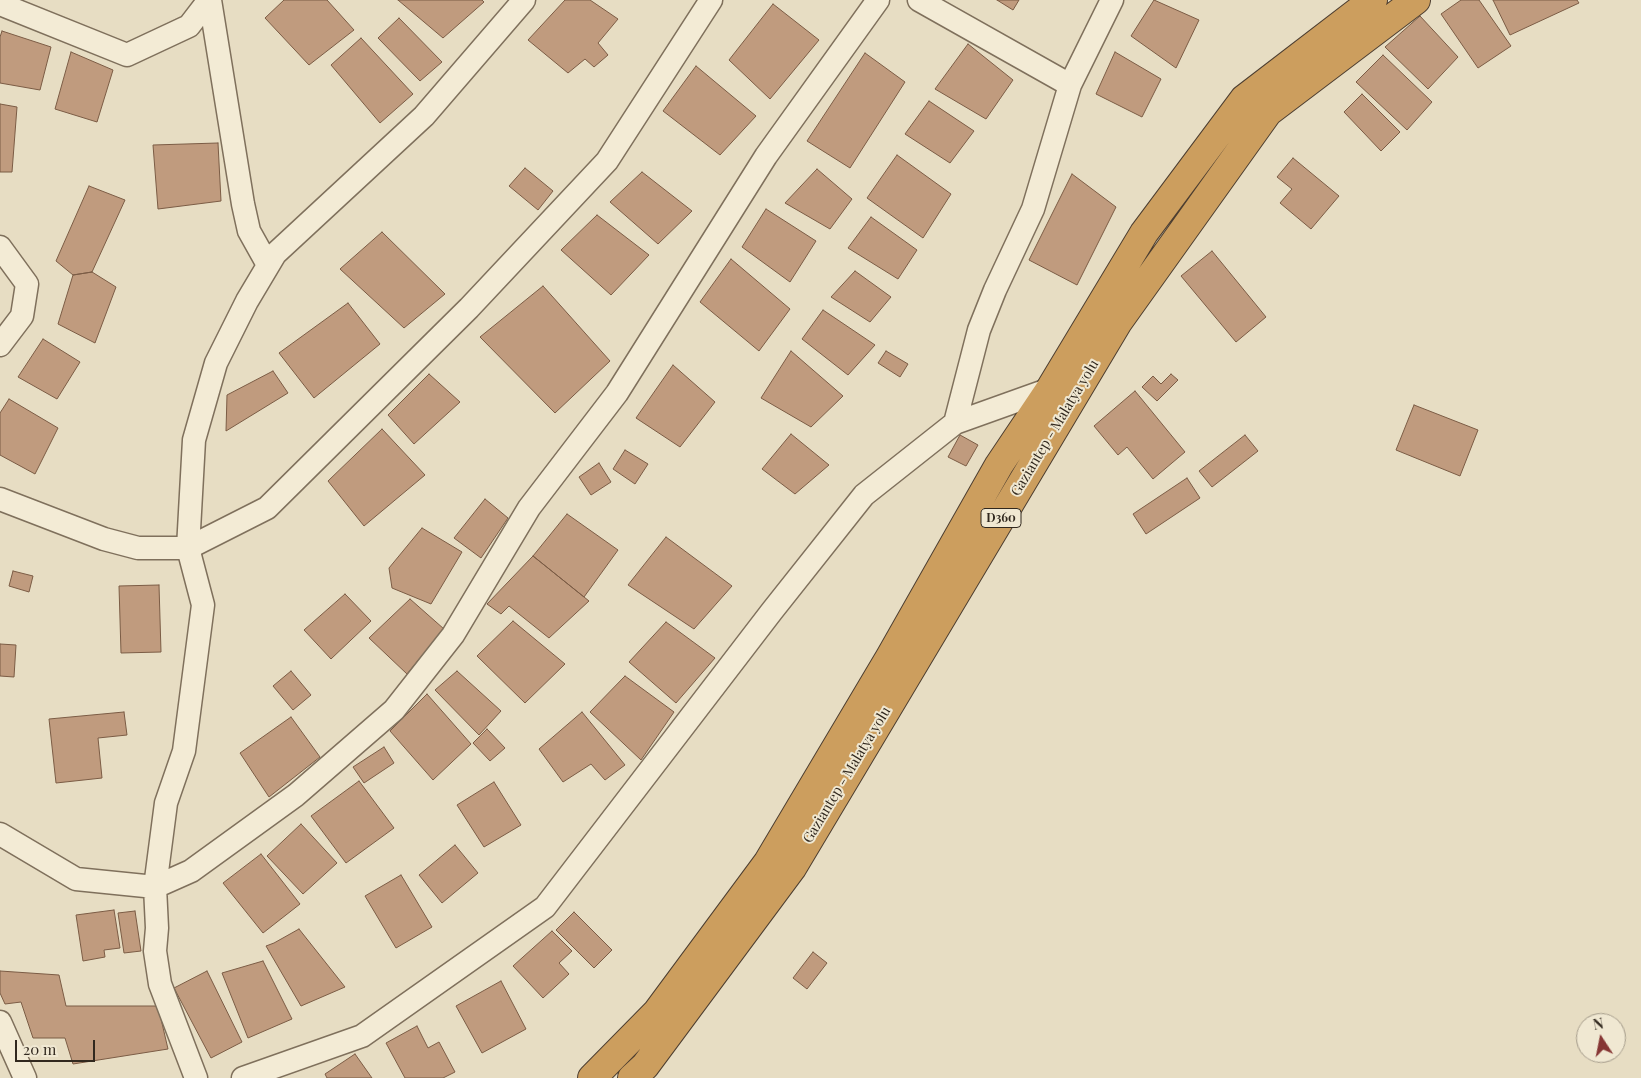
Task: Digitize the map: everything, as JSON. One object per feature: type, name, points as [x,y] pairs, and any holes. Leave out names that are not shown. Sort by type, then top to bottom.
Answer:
[{"type":"highway","name":"Gaziantep - Malatya yolu","points":[[592,1078],[657,1012],[768,862],[890,657],[999,465],[1050,389],[1144,234],[1244,99],[1373,0]]},
{"type":"highway","name":"Gaziantep - Malatya yolu","points":[[632,1078],[645,1066],[792,868],[1118,322],[1268,112],[1416,0]]},
{"type":"street","points":[[0,4],[127,55],[189,26],[210,0]]},
{"type":"street","points":[[210,0],[243,204],[249,231],[268,265]]},
{"type":"street","points":[[196,1078],[160,984],[155,951],[157,928],[155,887],[166,803],[184,751],[202,605],[188,548],[194,440],[216,364],[246,300],[275,254],[424,116],[524,0]]},
{"type":"street","points":[[0,499],[104,539],[138,548],[188,548],[267,508],[482,294],[607,161],[711,0]]},
{"type":"street","points":[[0,834],[76,879],[155,887],[191,871],[296,795],[394,710],[453,635],[530,508],[617,393],[766,156],[878,0]]},
{"type":"street","points":[[919,0],[1070,85]]},
{"type":"street","points":[[955,423],[979,330],[995,290],[1033,209],[1070,85],[1112,0]]},
{"type":"street","points":[[0,247],[27,284],[22,316],[0,345]]},
{"type":"street","points":[[243,1078],[362,1036],[545,907],[766,619],[864,495],[955,423],[1050,389]]},
{"type":"street","points":[[0,1022],[25,1078]]},
{"type":"building","points":[[284,0],[327,0],[354,30],[309,65],[265,18]]},
{"type":"building","points":[[398,0],[482,0],[484,2],[443,38]]},
{"type":"building","points":[[565,0],[590,0],[618,19],[598,43],[608,55],[594,67],[585,59],[568,73],[528,40]]},
{"type":"building","points":[[997,0],[1019,0],[1013,10]]},
{"type":"building","points":[[1154,0],[1199,20],[1176,68],[1131,36]]},
{"type":"building","points":[[1461,0],[1479,0],[1511,46],[1478,68],[1441,14]]},
{"type":"building","points":[[1493,0],[1577,0],[1579,3],[1510,35]]},
{"type":"building","points":[[773,4],[819,40],[770,99],[729,60]]},
{"type":"building","points":[[1420,16],[1458,57],[1428,89],[1385,47]]},
{"type":"building","points":[[399,18],[442,62],[420,81],[378,38]]},
{"type":"building","points":[[2,31],[51,47],[40,90],[0,83],[0,37]]},
{"type":"building","points":[[361,38],[413,94],[380,123],[331,65]]},
{"type":"building","points":[[968,44],[1013,80],[986,119],[935,89]]},
{"type":"building","points":[[71,52],[113,70],[97,122],[55,109]]},
{"type":"building","points":[[1115,52],[1161,79],[1142,117],[1096,94]]},
{"type":"building","points":[[865,53],[905,82],[850,168],[807,141]]},
{"type":"building","points":[[1383,55],[1432,102],[1407,130],[1356,82]]},
{"type":"building","points":[[696,66],[756,116],[720,155],[663,111]]},
{"type":"building","points":[[1362,94],[1400,132],[1381,151],[1344,112]]},
{"type":"building","points":[[929,101],[974,131],[950,163],[905,134]]},
{"type":"building","points":[[0,104],[17,107],[12,172],[0,172]]},
{"type":"building","points":[[218,143],[221,201],[158,209],[153,145]]},
{"type":"building","points":[[897,155],[951,194],[923,238],[867,198]]},
{"type":"building","points":[[1293,158],[1339,196],[1311,229],[1280,203],[1292,189],[1277,177]]},
{"type":"building","points":[[525,168],[553,191],[538,210],[509,186]]},
{"type":"building","points":[[817,169],[852,199],[830,229],[785,203]]},
{"type":"building","points":[[642,172],[692,211],[658,244],[610,202]]},
{"type":"building","points":[[1072,174],[1116,207],[1077,285],[1029,260]]},
{"type":"building","points":[[89,186],[125,200],[92,272],[73,275],[56,261]]},
{"type":"building","points":[[766,209],[816,241],[790,282],[742,247]]},
{"type":"building","points":[[597,215],[649,255],[611,295],[561,250]]},
{"type":"building","points":[[871,217],[917,250],[898,279],[848,248]]},
{"type":"building","points":[[382,232],[445,294],[404,328],[340,269]]},
{"type":"building","points":[[1212,251],[1266,317],[1236,342],[1181,276]]},
{"type":"building","points":[[731,259],[790,309],[759,351],[700,302]]},
{"type":"building","points":[[855,271],[891,297],[870,322],[831,297]]},
{"type":"building","points":[[92,272],[116,287],[95,343],[58,324],[73,275]]},
{"type":"building","points":[[543,286],[610,361],[555,413],[480,337]]},
{"type":"building","points":[[348,303],[380,344],[314,398],[279,353]]},
{"type":"building","points":[[823,310],[875,345],[848,375],[802,339]]},
{"type":"building","points":[[43,339],[80,362],[57,399],[18,377]]},
{"type":"building","points":[[791,351],[843,396],[811,427],[761,398]]},
{"type":"building","points":[[886,351],[908,364],[900,377],[878,363]]},
{"type":"building","points":[[673,365],[715,402],[680,447],[636,418]]},
{"type":"building","points":[[273,371],[288,393],[226,431],[227,395]]},
{"type":"building","points":[[429,374],[460,402],[414,444],[388,415]]},
{"type":"building","points":[[1171,374],[1178,380],[1157,401],[1142,387],[1153,376],[1161,384]]},
{"type":"building","points":[[1135,391],[1185,452],[1153,479],[1127,447],[1118,455],[1094,426]]},
{"type":"building","points":[[9,399],[58,428],[35,474],[0,455],[0,413]]},
{"type":"building","points":[[1414,405],[1478,430],[1460,476],[1396,450]]},
{"type":"building","points":[[382,429],[425,475],[364,526],[328,481]]},
{"type":"building","points":[[791,434],[829,465],[795,494],[762,469]]},
{"type":"building","points":[[960,435],[978,445],[966,466],[948,457]]},
{"type":"building","points":[[1245,435],[1258,451],[1212,487],[1199,471]]},
{"type":"building","points":[[625,450],[648,464],[635,484],[613,469]]},
{"type":"building","points":[[599,463],[611,482],[591,495],[579,477]]},
{"type":"building","points":[[1187,478],[1200,498],[1146,534],[1133,514]]},
{"type":"building","points":[[485,499],[508,518],[481,558],[454,538]]},
{"type":"building","points":[[567,514],[618,550],[584,597],[533,556]]},
{"type":"building","points":[[422,528],[462,552],[431,604],[392,588],[389,568]]},
{"type":"building","points":[[666,537],[732,586],[694,629],[628,585]]},
{"type":"building","points":[[533,556],[589,601],[549,638],[509,606],[501,614],[487,604]]},
{"type":"building","points":[[13,571],[33,576],[29,592],[9,586]]},
{"type":"building","points":[[159,585],[161,652],[121,653],[119,586]]},
{"type":"building","points":[[345,594],[371,621],[331,659],[304,630]]},
{"type":"building","points":[[410,599],[444,629],[407,674],[369,638]]},
{"type":"building","points":[[513,621],[565,664],[525,703],[477,656]]},
{"type":"building","points":[[666,622],[715,658],[676,703],[629,662]]},
{"type":"building","points":[[0,644],[16,645],[14,677],[0,676]]},
{"type":"building","points":[[291,671],[311,695],[293,710],[273,686]]},
{"type":"building","points":[[457,671],[501,711],[479,735],[435,690]]},
{"type":"building","points":[[625,676],[674,712],[641,760],[590,712]]},
{"type":"building","points":[[427,694],[471,744],[433,780],[390,731]]},
{"type":"building","points":[[124,712],[127,735],[98,738],[102,778],[56,783],[49,719]]},
{"type":"building","points":[[582,712],[625,765],[605,780],[591,764],[563,782],[539,749]]},
{"type":"building","points":[[291,717],[320,757],[269,797],[240,753]]},
{"type":"building","points":[[487,729],[505,748],[490,761],[473,743]]},
{"type":"building","points":[[384,747],[394,763],[364,783],[353,767]]},
{"type":"building","points":[[359,781],[394,828],[346,863],[311,816]]},
{"type":"building","points":[[494,782],[521,825],[484,847],[457,805]]},
{"type":"building","points":[[301,824],[337,863],[303,894],[267,856]]},
{"type":"building","points":[[455,845],[478,873],[442,903],[419,875]]},
{"type":"building","points":[[261,854],[300,904],[263,933],[223,883]]},
{"type":"building","points":[[401,875],[432,927],[396,948],[365,896]]},
{"type":"building","points":[[114,910],[120,948],[104,950],[105,957],[83,961],[76,915]]},
{"type":"building","points":[[135,911],[141,951],[124,953],[118,913]]},
{"type":"building","points":[[574,912],[612,950],[594,968],[556,930]]},
{"type":"building","points":[[299,929],[345,987],[301,1006],[266,946]]},
{"type":"building","points":[[552,931],[572,951],[559,963],[569,974],[543,998],[513,966]]},
{"type":"building","points":[[813,952],[827,963],[807,989],[793,978]]},
{"type":"building","points":[[263,961],[292,1019],[248,1038],[222,973]]},
{"type":"building","points":[[0,971],[59,975],[66,1006],[158,1006],[168,1049],[73,1064],[65,1038],[33,1038],[21,1002],[5,1004],[0,993]]},
{"type":"building","points":[[207,971],[242,1042],[211,1058],[174,988]]},
{"type":"building","points":[[501,981],[526,1029],[482,1053],[456,1006]]},
{"type":"building","points":[[417,1026],[428,1048],[439,1042],[455,1072],[443,1078],[405,1078],[386,1043]]},
{"type":"building","points":[[355,1054],[372,1078],[327,1078],[325,1074]]}]
